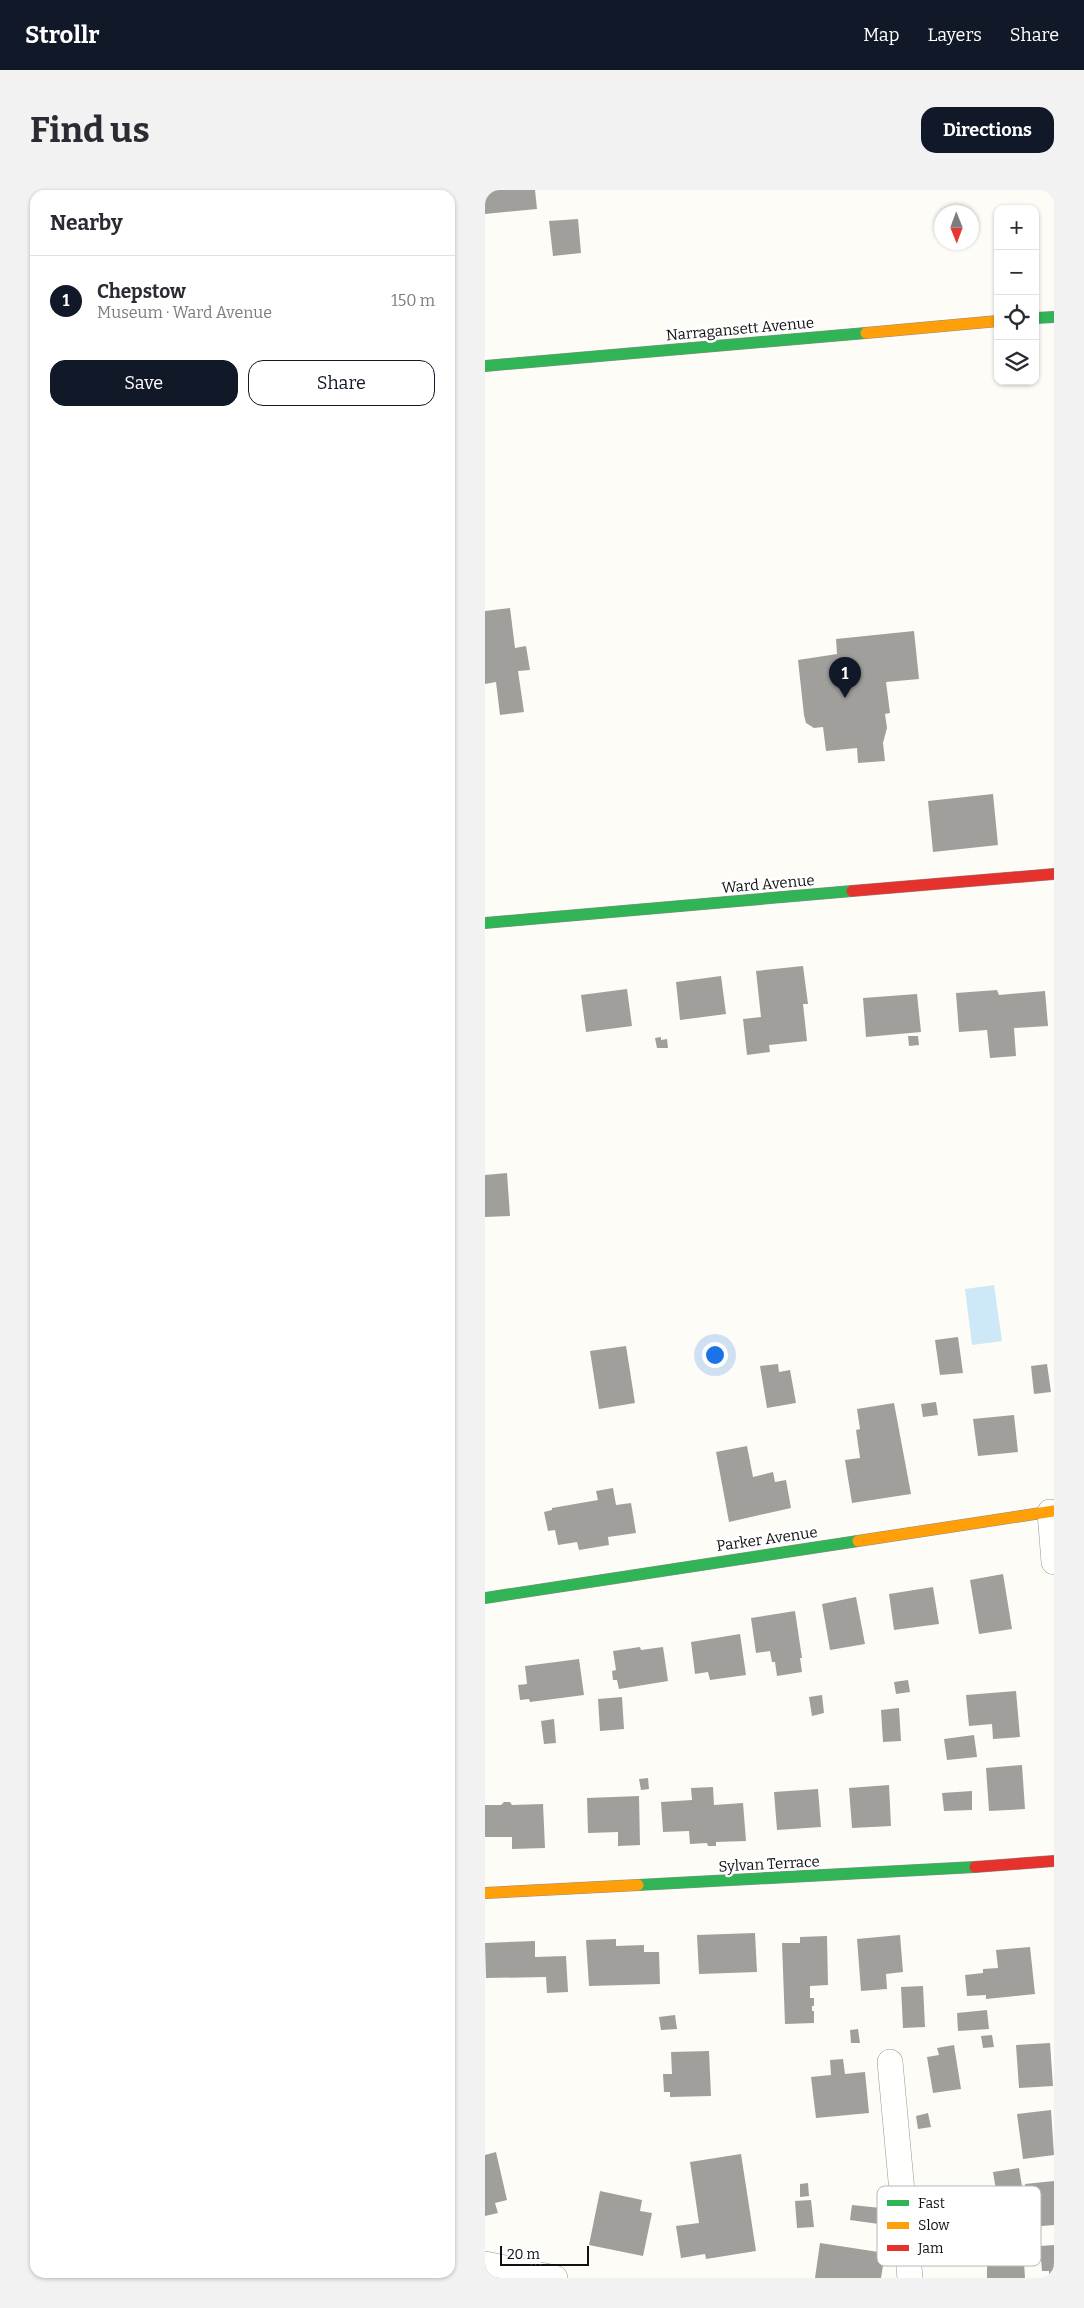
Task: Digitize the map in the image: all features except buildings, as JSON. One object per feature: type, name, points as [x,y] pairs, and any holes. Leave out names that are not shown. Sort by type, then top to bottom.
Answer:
[{"type":"street","points":[[1039,318],[1054,317]]},
{"type":"street","name":"Narragansett Avenue","points":[[485,366],[994,322]]},
{"type":"street","name":"Ward Avenue","points":[[485,923],[1054,874]]},
{"type":"street","points":[[1052,1512],[1054,1562]]},
{"type":"street","name":"Parker Avenue","points":[[485,1598],[1052,1512]]},
{"type":"street","name":"Sylvan Terrace","points":[[485,1894],[905,1872],[1054,1862]]},
{"type":"street","points":[[890,2062],[901,2186]]},
{"type":"street","points":[[485,2264],[555,2278]]},
{"type":"water","points":[[994,1285],[1002,1341],[972,1345],[965,1289]]},
{"type":"traffic: fast","points":[[1039,318],[1054,317]]},
{"type":"traffic: fast","points":[[485,366],[866,333]]},
{"type":"traffic: fast","points":[[485,923],[852,891]]},
{"type":"traffic: fast","points":[[485,1598],[858,1541]]},
{"type":"traffic: fast","points":[[638,1885],[975,1867]]},
{"type":"traffic: slow","points":[[866,333],[994,321]]},
{"type":"traffic: slow","points":[[858,1541],[1054,1511]]},
{"type":"traffic: slow","points":[[485,1893],[638,1885]]},
{"type":"traffic: jam","points":[[852,891],[1054,874]]},
{"type":"traffic: jam","points":[[975,1867],[1054,1861]]},
{"type":"place","name":"Chepstow","points":[[845,698]]}]
